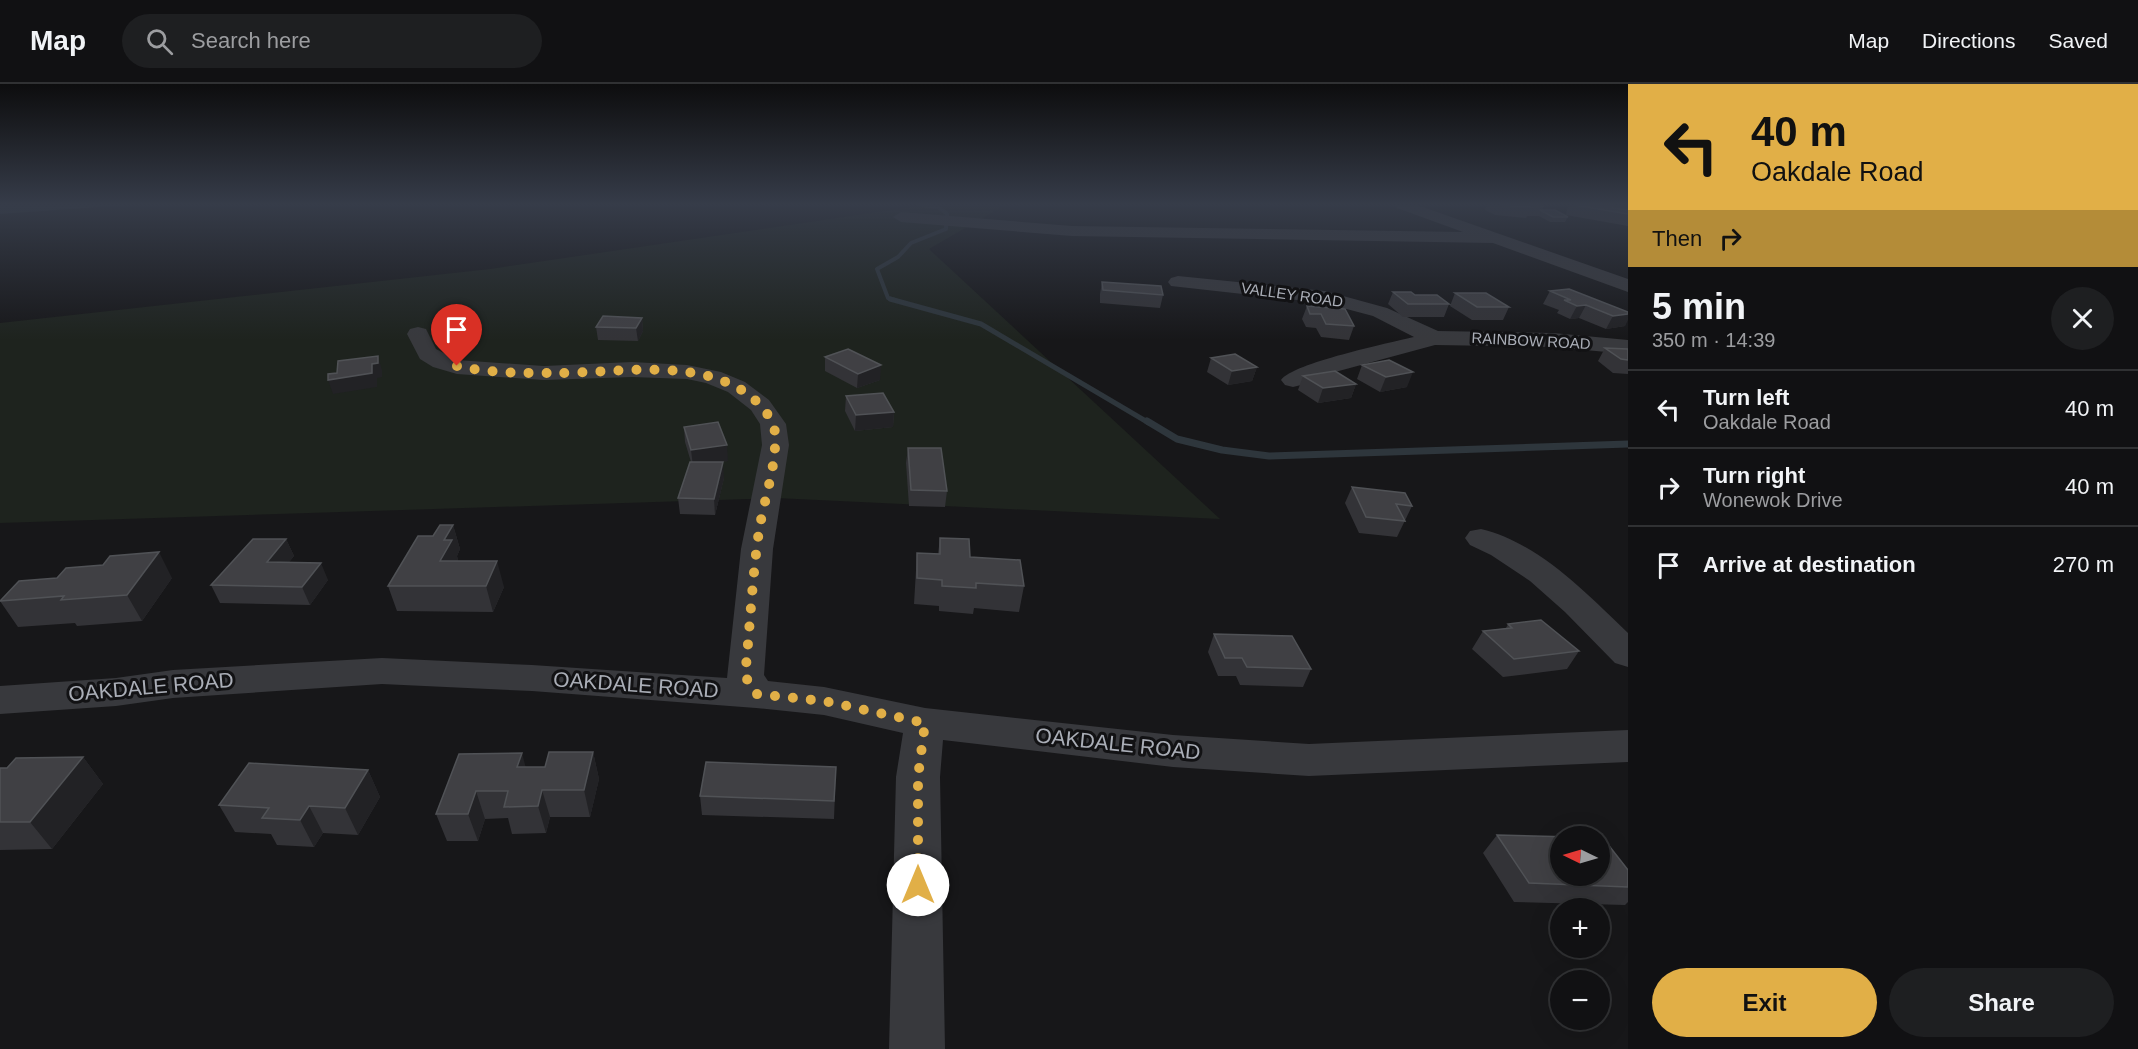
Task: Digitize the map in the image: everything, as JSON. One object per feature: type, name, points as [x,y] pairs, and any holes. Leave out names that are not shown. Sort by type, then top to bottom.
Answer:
[{"type":"street","points":[[1527,250],[1628,286]]},
{"type":"street","name":"VALLEY ROAD","points":[[1178,282],[1325,297],[1380,312],[1434,338]]},
{"type":"street","points":[[418,334],[428,354],[445,363],[469,369],[552,373],[648,370],[686,372],[728,381],[746,392],[760,405],[769,416],[775,431],[771,472],[759,531],[745,676],[756,694]]},
{"type":"street","points":[[1293,381],[1316,370],[1434,338]]},
{"type":"street","name":"RAINBOW ROAD","points":[[1434,338],[1553,340],[1628,347]]},
{"type":"street","points":[[1481,538],[1509,550],[1531,564],[1568,595],[1628,654]]},
{"type":"street","name":"OAKDALE ROAD","points":[[0,699],[116,692],[173,684],[382,670],[756,694],[824,701],[925,723],[1173,751],[1309,760],[1628,746]]},
{"type":"street","points":[[917,1049],[918,777],[925,723]]},
{"type":"shaded area","points":[[619,250],[930,250],[1220,519],[776,498],[0,523],[0,323],[490,269]]},
{"type":"building","points":[[1102,282],[1161,286],[1163,295],[1103,290]]},
{"type":"building","points":[[1569,289],[1628,312],[1628,314],[1613,316],[1586,305],[1577,306],[1564,300],[1571,300],[1550,291]]},
{"type":"building","points":[[1393,292],[1437,295],[1449,304],[1408,304]]},
{"type":"building","points":[[1455,293],[1486,293],[1509,307],[1477,307]]},
{"type":"building","points":[[1307,306],[1345,309],[1354,326],[1326,324],[1321,314],[1310,314]]},
{"type":"building","points":[[603,316],[642,318],[636,328],[596,327]]},
{"type":"building","points":[[1605,348],[1628,349],[1628,360],[1621,359]]},
{"type":"building","points":[[848,349],[881,365],[858,374],[825,357]]},
{"type":"building","points":[[1235,354],[1257,367],[1232,371],[1211,358]]},
{"type":"building","points":[[378,356],[378,363],[372,364],[372,373],[328,380],[328,374],[337,373],[338,361]]},
{"type":"building","points":[[1389,360],[1413,372],[1386,377],[1362,365]]},
{"type":"building","points":[[1335,371],[1356,384],[1323,388],[1303,376]]},
{"type":"building","points":[[883,393],[894,412],[856,415],[846,396]]},
{"type":"building","points":[[718,422],[727,445],[691,450],[684,427]]},
{"type":"building","points":[[908,448],[941,448],[947,491],[911,490]]},
{"type":"building","points":[[690,462],[723,462],[714,499],[678,498]]},
{"type":"building","points":[[1352,487],[1405,493],[1412,506],[1396,504],[1405,521],[1366,517]]},
{"type":"building","points":[[440,525],[453,525],[444,540],[452,540],[440,561],[497,561],[486,586],[388,586],[418,536],[433,536]]},
{"type":"building","points":[[940,538],[969,539],[970,557],[1020,560],[1024,586],[976,583],[976,588],[942,586],[942,580],[917,578],[917,553],[940,554]]},
{"type":"building","points":[[253,539],[286,539],[267,562],[321,563],[302,587],[211,585]]},
{"type":"building","points":[[159,552],[127,595],[61,600],[64,596],[0,601],[19,581],[57,578],[66,568],[103,565],[110,556]]},
{"type":"building","points":[[1541,620],[1579,651],[1514,659],[1483,631],[1512,628],[1508,624]]},
{"type":"building","points":[[1214,634],[1292,636],[1311,669],[1247,667],[1242,658],[1225,658]]},
{"type":"building","points":[[549,752],[593,752],[584,790],[542,790],[538,806],[504,807],[508,791],[476,791],[468,814],[436,814],[459,754],[522,753],[517,767],[545,767]]},
{"type":"building","points":[[83,757],[30,822],[0,822],[0,768],[7,768],[16,758]]},
{"type":"building","points":[[706,762],[836,767],[834,801],[700,796]]},
{"type":"building","points":[[249,763],[368,770],[345,808],[309,806],[300,820],[262,818],[269,808],[219,805]]},
{"type":"building","points":[[1497,835],[1550,836],[1550,884],[1529,883]]},
{"type":"building","points":[[1610,847],[1628,870],[1628,887],[1603,886],[1610,886]]},
{"type":"waterway","points":[[895,300],[888,298],[877,269],[898,257],[904,250]]},
{"type":"waterway","points":[[890,299],[981,324],[1149,423]]},
{"type":"waterway","points":[[1147,421],[1177,439],[1222,450],[1269,456],[1628,444]]},
{"type":"route","points":[[457,366],[469,369],[552,373],[648,370],[686,372],[728,381],[746,392],[760,405],[769,416],[775,431],[771,472],[759,531],[745,676],[756,694],[824,701],[925,723],[918,777],[918,885]]}]
